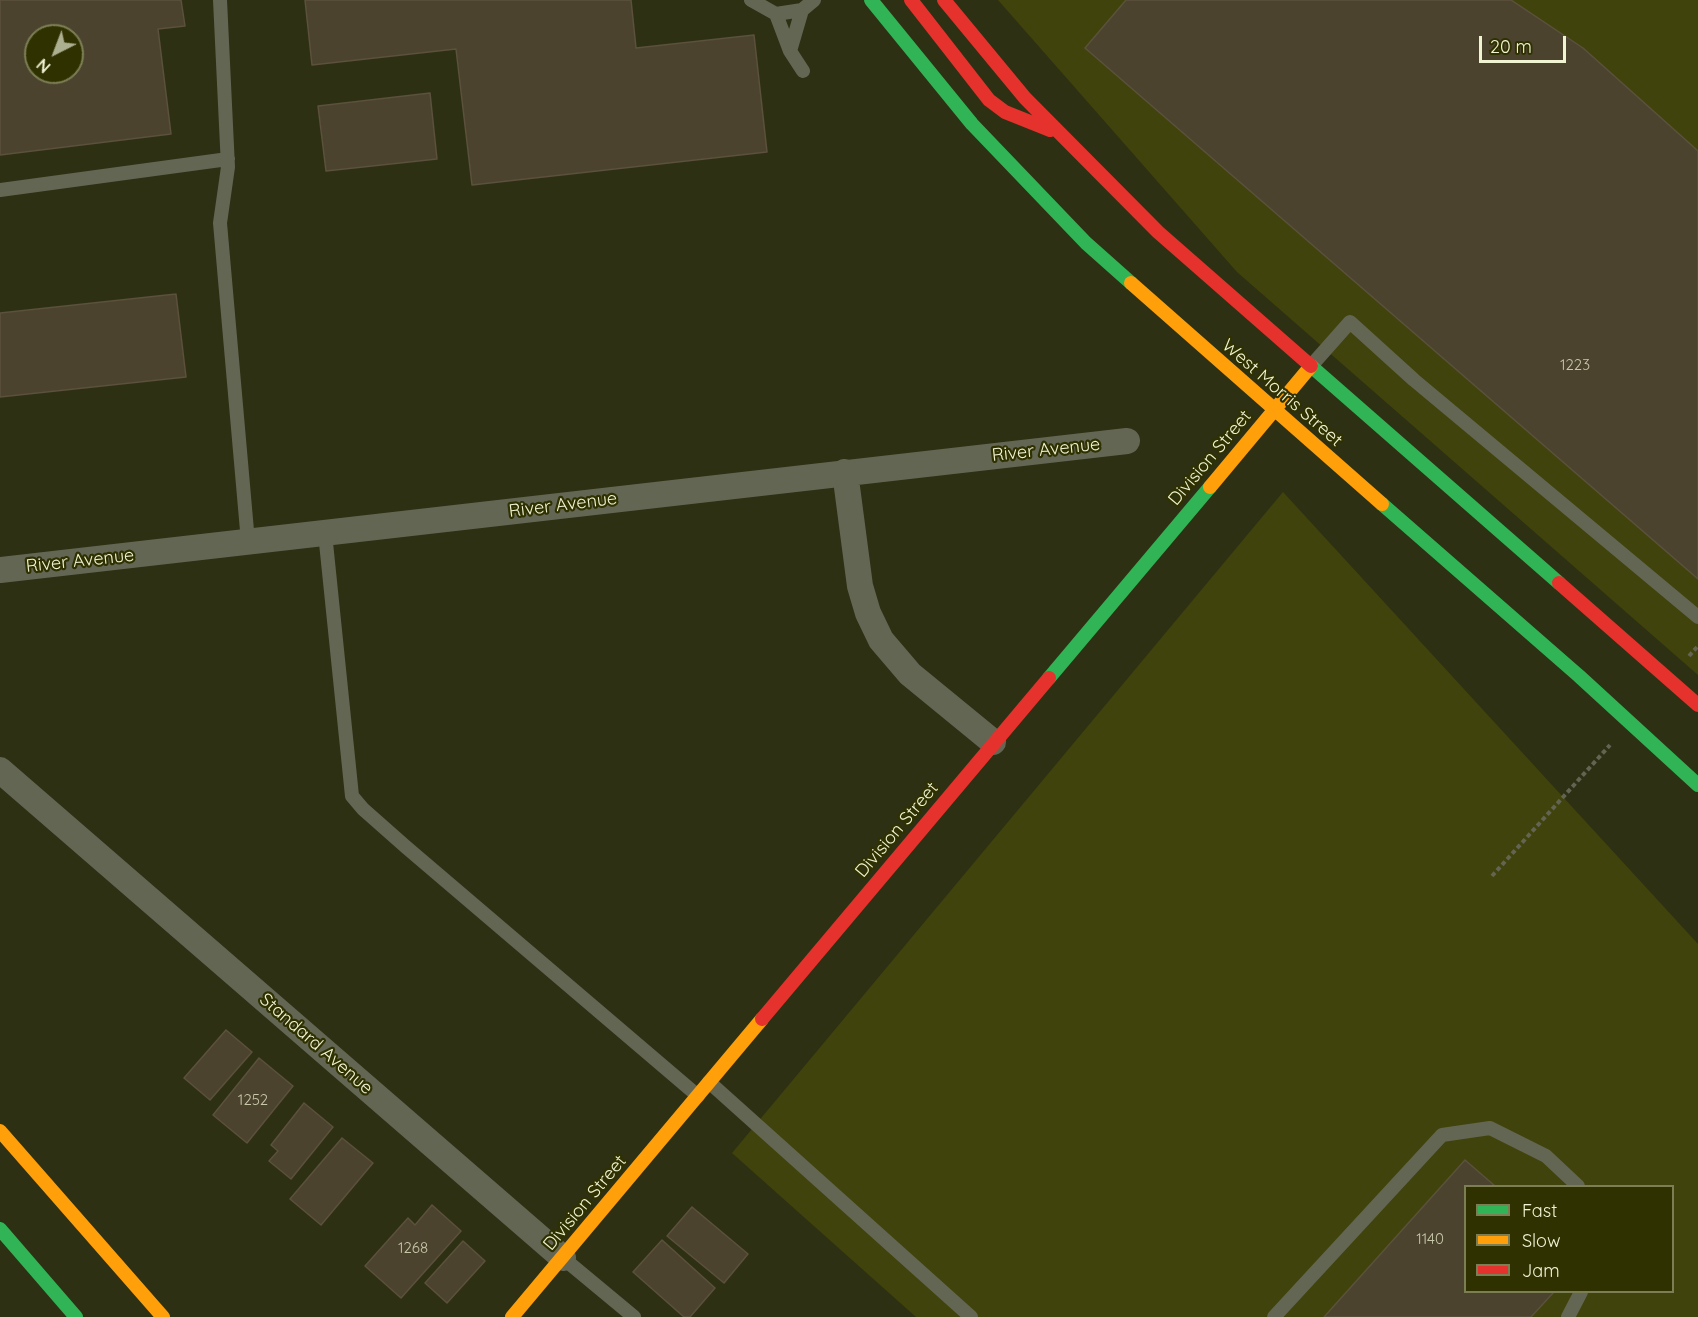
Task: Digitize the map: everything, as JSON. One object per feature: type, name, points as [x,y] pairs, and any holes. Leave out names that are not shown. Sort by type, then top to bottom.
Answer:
[{"type":"main road","name":"West Morris Street","points":[[871,0],[972,124],[1086,243],[1579,676],[1698,785]]},
{"type":"main road","points":[[910,0],[989,100],[1005,112],[1058,133]]},
{"type":"main road","points":[[944,0],[1058,133],[1158,232],[1698,705]]},
{"type":"main road","name":"Division Street","points":[[512,1317],[1311,366]]},
{"type":"main road","points":[[0,1131],[163,1317]]},
{"type":"main road","points":[[0,1229],[76,1317]]},
{"type":"street","name":"River Avenue","points":[[0,570],[1126,441]]},
{"type":"street","points":[[845,472],[860,586],[868,613],[881,640],[910,674],[993,742]]},
{"type":"street","name":"Standard Avenue","points":[[0,770],[563,1258]]},
{"type":"lane","points":[[220,0],[228,159],[220,223],[248,542]]},
{"type":"lane","points":[[751,0],[776,14],[802,10],[814,0]]},
{"type":"lane","points":[[790,51],[802,10]]},
{"type":"lane","points":[[776,14],[790,51],[803,71]]},
{"type":"lane","points":[[0,190],[228,159]]},
{"type":"lane","points":[[1311,366],[1350,322],[1698,617]]},
{"type":"lane","points":[[325,533],[352,796],[363,809],[406,847],[698,1096]]},
{"type":"lane","points":[[710,1082],[971,1317]]},
{"type":"lane","points":[[1274,1317],[1442,1135],[1490,1128],[1546,1156],[1577,1185]]},
{"type":"lane","name":"Standard Avenue","points":[[563,1258],[634,1317]]},
{"type":"lane","points":[[1568,1317],[1580,1293]]},
{"type":"path","points":[[1492,876],[1554,807]]},
{"type":"shaded area","points":[[998,0],[1698,0],[1698,675],[1237,272]]},
{"type":"shaded area","points":[[1283,492],[1698,944],[1698,1317],[916,1317],[732,1153]]},
{"type":"building","points":[[0,0],[181,0],[185,26],[158,29],[171,134],[0,155]]},
{"type":"building","points":[[305,0],[631,0],[636,48],[754,35],[767,152],[472,185],[456,49],[312,65]]},
{"type":"building","points":[[1126,0],[1511,0],[1583,48],[1698,151],[1698,579],[1085,48]]},
{"type":"building","points":[[430,93],[437,159],[326,171],[318,106]]},
{"type":"building","points":[[176,294],[186,377],[0,397],[0,313]]},
{"type":"building","points":[[226,1030],[252,1052],[210,1100],[184,1078]]},
{"type":"building","points":[[259,1058],[293,1086],[247,1143],[213,1115]]},
{"type":"building","points":[[304,1103],[333,1127],[291,1179],[269,1161],[278,1151],[271,1145]]},
{"type":"building","points":[[342,1138],[373,1163],[321,1225],[290,1199]]},
{"type":"building","points":[[1465,1160],[1494,1185],[1464,1185],[1464,1293],[1553,1293],[1531,1317],[1324,1317]]},
{"type":"building","points":[[432,1205],[461,1231],[401,1298],[365,1266],[408,1218],[415,1225]]},
{"type":"building","points":[[692,1207],[748,1254],[724,1283],[667,1236]]},
{"type":"building","points":[[662,1240],[715,1288],[690,1317],[684,1317],[633,1272]]},
{"type":"building","points":[[463,1241],[485,1261],[447,1303],[425,1283]]},
{"type":"traffic: fast","points":[[871,0],[972,124],[1086,243],[1131,283]]},
{"type":"traffic: fast","points":[[1311,366],[1559,583]]},
{"type":"traffic: fast","points":[[1049,678],[1210,487]]},
{"type":"traffic: fast","points":[[1382,504],[1579,676],[1698,785]]},
{"type":"traffic: fast","points":[[0,1229],[76,1317]]},
{"type":"traffic: slow","points":[[1131,283],[1382,504]]},
{"type":"traffic: slow","points":[[1210,487],[1311,366]]},
{"type":"traffic: slow","points":[[512,1317],[762,1019]]},
{"type":"traffic: slow","points":[[0,1131],[163,1317]]},
{"type":"traffic: jam","points":[[911,0],[989,100],[1005,112],[1050,130]]},
{"type":"traffic: jam","points":[[944,0],[1025,98],[1158,232],[1311,366]]},
{"type":"traffic: jam","points":[[1559,583],[1698,705]]},
{"type":"traffic: jam","points":[[762,1019],[1049,678]]}]
